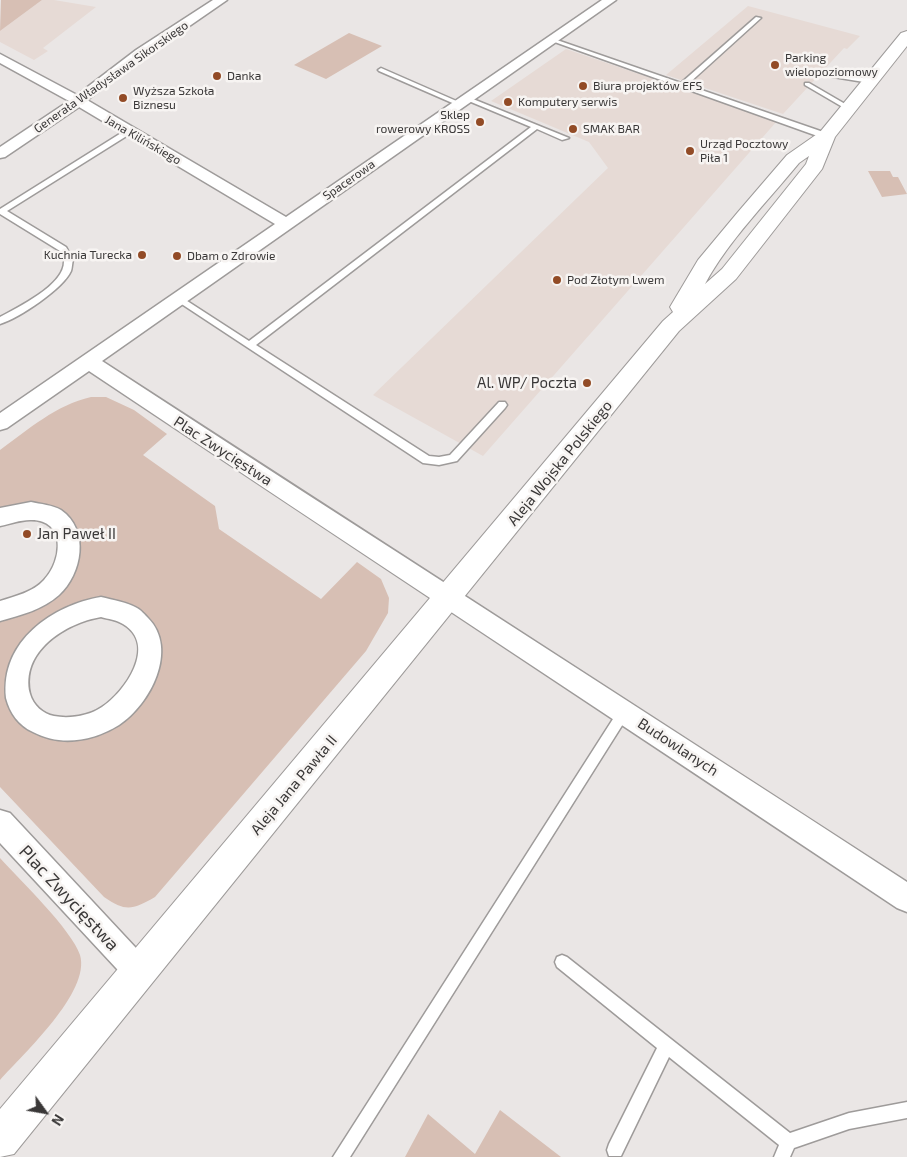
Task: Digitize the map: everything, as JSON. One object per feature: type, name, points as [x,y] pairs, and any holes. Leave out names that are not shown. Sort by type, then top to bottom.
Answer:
[{"type":"main road","name":"Aleja Wojska Polskiego","points":[[448,598],[671,326],[705,265],[793,159],[826,136],[907,36]]},
{"type":"main road","name":"Aleja Jana Pawła II","points":[[139,972],[448,598]]},
{"type":"main road","points":[[0,1140],[139,972]]},
{"type":"street","name":"Generała Władysława Sikorskiego","points":[[0,154],[221,0]]},
{"type":"street","name":"Spacerowa","points":[[88,361],[610,0]]},
{"type":"street","name":"Jana Kilińskiego","points":[[0,58],[286,224]]},
{"type":"street","points":[[0,423],[88,361]]},
{"type":"street","name":"Plac Zwycięstwa","points":[[88,361],[448,598]]},
{"type":"street","points":[[0,518],[24,512],[46,515],[60,522],[67,530],[71,548],[70,559],[65,570],[53,586],[29,602],[0,611]]},
{"type":"street","name":"Budowlanych","points":[[448,598],[524,645],[907,898]]},
{"type":"street","points":[[101,607],[124,612],[141,625],[148,637],[150,651],[147,673],[141,686],[127,703],[101,721],[69,729],[40,724],[31,718],[21,706],[15,684],[20,660],[29,645],[41,631],[62,617],[84,609],[101,607]]},
{"type":"street","name":"Plac Zwycięstwa","points":[[0,824],[139,972]]},
{"type":"lane","points":[[682,85],[758,18]]},
{"type":"lane","points":[[552,40],[826,136]]},
{"type":"lane","points":[[381,70],[566,138]]},
{"type":"lane","points":[[817,73],[870,81]]},
{"type":"lane","points":[[807,84],[848,108]]},
{"type":"lane","points":[[250,346],[536,127]]},
{"type":"lane","points":[[0,321],[60,282],[69,269],[70,263],[67,253],[63,249],[1,211],[129,132]]},
{"type":"lane","points":[[178,299],[427,460],[439,462],[453,458],[502,405]]},
{"type":"lane","points":[[341,1157],[624,712]]},
{"type":"lane","points":[[562,962],[788,1142]]},
{"type":"lane","points":[[615,1150],[667,1045]]},
{"type":"lane","points":[[782,1157],[788,1142],[849,1121],[907,1110]]},
{"type":"shaded area","points":[[1,0],[42,0],[0,31]]},
{"type":"shaded area","points":[[42,0],[54,0],[96,7],[43,48],[48,51],[34,60],[0,42],[0,31]]},
{"type":"shaded area","points":[[748,6],[860,36],[847,49],[844,48],[783,114],[666,75]]},
{"type":"shaded area","points":[[349,33],[382,46],[326,79],[294,65]]},
{"type":"shaded area","points":[[566,49],[777,121],[483,456],[373,395],[608,168],[589,142],[491,101]]},
{"type":"shaded area","points":[[868,171],[890,171],[893,177],[898,177],[907,194],[882,197]]},
{"type":"shaded area","points":[[91,397],[106,397],[134,410],[167,434],[143,455],[215,506],[219,529],[321,599],[357,562],[381,579],[389,598],[388,613],[366,651],[155,897],[140,905],[129,908],[118,905],[104,897],[0,787],[0,611],[57,581],[60,522],[0,517],[0,450],[54,412]],"holes":[[[73,612],[136,620],[141,686],[69,729],[18,699],[41,631]]]},
{"type":"shaded area","points":[[0,858],[67,932],[80,955],[81,970],[66,1004],[53,1022],[0,1080]]},
{"type":"shaded area","points":[[500,1110],[561,1157],[405,1157],[428,1114],[475,1154]]},
{"type":"place","name":"Parking wielopoziomowy","points":[[775,65]]},
{"type":"place","name":"Danka","points":[[217,76]]},
{"type":"place","name":"Biura projektów EFS","points":[[583,86]]},
{"type":"place","name":"Wyższa Szkoła Biznesu","points":[[123,98]]},
{"type":"place","name":"Komputery serwis","points":[[508,102]]},
{"type":"place","name":"Sklep rowerowy KROSS","points":[[480,122]]},
{"type":"place","name":"SMAK BAR","points":[[573,129]]},
{"type":"place","name":"Urząd Pocztowy Piła 1","points":[[690,151]]},
{"type":"place","name":"Kuchnia Turecka","points":[[142,255]]},
{"type":"place","name":"Dbam o Zdrowie","points":[[177,256]]},
{"type":"place","name":"Pod Złotym Lwem","points":[[557,280]]},
{"type":"place","name":"Al. WP/ Poczta","points":[[587,383]]},
{"type":"place","name":"Jan Paweł II","points":[[27,534]]}]
